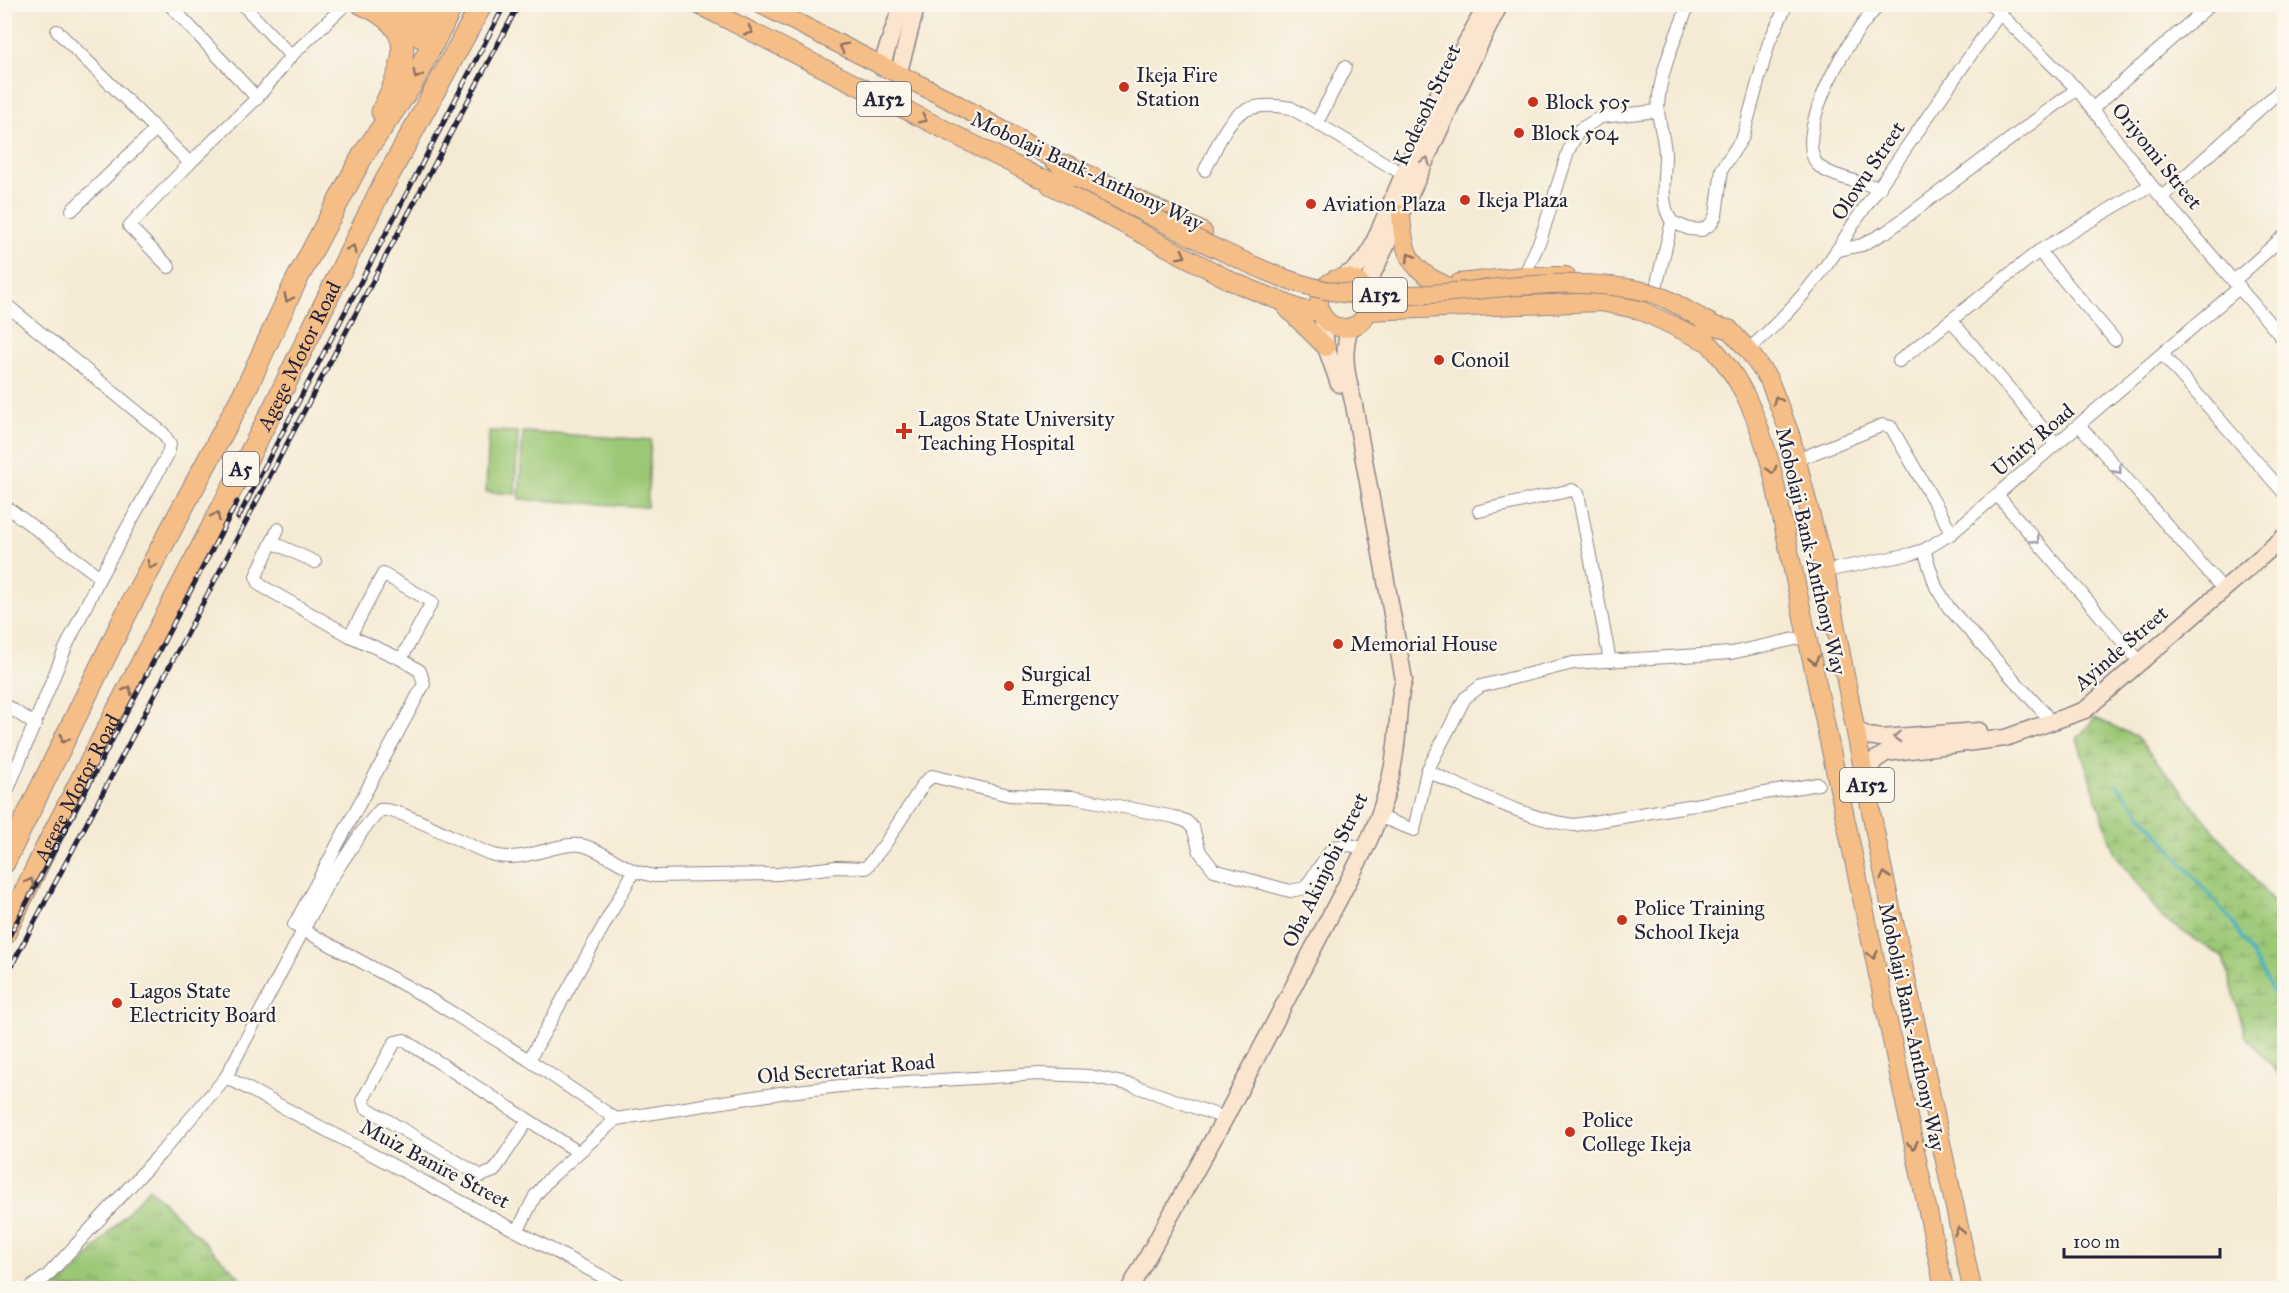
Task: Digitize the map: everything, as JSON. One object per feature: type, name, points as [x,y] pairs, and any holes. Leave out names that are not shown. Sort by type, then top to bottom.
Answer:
[{"type":"highway","points":[[362,4],[397,9],[437,35]]},
{"type":"highway","name":"Agege Motor Road","points":[[4,864],[20,827],[131,604],[245,391],[295,283],[363,155],[412,84],[453,4]]},
{"type":"highway","name":"Agege Motor Road","points":[[4,935],[49,842],[273,409],[379,192],[482,4]]},
{"type":"highway","points":[[363,155],[403,64],[397,9]]},
{"type":"highway","points":[[20,827],[49,842]]},
{"type":"main road","name":"Mobolaji Bank-Anthony Way","points":[[697,4],[1038,177],[1075,181]]},
{"type":"main road","name":"Mobolaji Bank-Anthony Way","points":[[760,4],[944,97],[1050,158],[1075,181],[1249,275],[1311,296],[1340,300],[1410,303],[1537,295],[1601,295],[1660,309],[1698,323],[1729,329],[1748,350],[1777,398],[1797,460],[1825,571],[1871,810],[1972,1288]]},
{"type":"main road","points":[[1038,177],[1231,280],[1302,310],[1322,314],[1335,326],[1350,327],[1358,323],[1367,310],[1366,290],[1357,281],[1334,281],[1267,264],[1081,170],[1050,158]]},
{"type":"main road","points":[[1401,214],[1405,250],[1412,261],[1431,279],[1443,284]]},
{"type":"main road","points":[[1231,280],[1239,279],[1243,273],[1246,262],[1244,253]]},
{"type":"main road","points":[[1366,290],[1524,276],[1601,277],[1656,287],[1713,315],[1729,329]]},
{"type":"main road","points":[[1322,314],[1319,297],[1334,281]]},
{"type":"main road","points":[[1465,282],[1457,294],[1457,300],[1458,304],[1468,308]]},
{"type":"main road","points":[[1278,301],[1312,330],[1326,347]]},
{"type":"main road","points":[[1367,310],[1601,302],[1640,310],[1708,342]]},
{"type":"main road","name":"Mobolaji Bank-Anthony Way","points":[[1698,323],[1708,342],[1744,389],[1761,430],[1809,636],[1873,958],[1944,1288]]},
{"type":"main road","points":[[1846,814],[1871,810]]},
{"type":"street","points":[[169,4],[257,98]]},
{"type":"street","points":[[242,4],[291,56]]},
{"type":"street","points":[[169,267],[129,226],[257,98],[291,56],[346,4]]},
{"type":"street","points":[[890,71],[902,4]]},
{"type":"street","points":[[890,71],[917,4]]},
{"type":"street","name":"Kodesoh Street","points":[[1334,281],[1354,270],[1368,256],[1438,95],[1487,4]]},
{"type":"street","name":"Kodesoh Street","points":[[1366,290],[1452,99],[1500,4]]},
{"type":"street","points":[[1689,4],[1675,39],[1660,94],[1658,111],[1665,146],[1664,208],[1672,222],[1689,229],[1702,230],[1711,224],[1716,215],[1722,169],[1747,129],[1768,42],[1787,4]]},
{"type":"street","points":[[1880,188],[1822,170],[1815,161],[1812,150],[1821,100],[1834,66],[1854,34],[1881,4]]},
{"type":"street","points":[[2093,108],[2209,5]]},
{"type":"street","name":"Olowu Street","points":[[1748,350],[1773,328],[1839,249],[1998,8]]},
{"type":"street","name":"Oriyomi Street","points":[[1998,8],[2077,89],[2151,185],[2284,340]]},
{"type":"street","points":[[57,31],[190,164]]},
{"type":"street","points":[[1317,123],[1345,67]]},
{"type":"street","points":[[2162,197],[2284,87]]},
{"type":"street","points":[[1839,249],[1862,245],[1886,232],[2077,89]]},
{"type":"street","points":[[1205,170],[1230,122],[1240,112],[1259,105],[1275,105],[1291,108],[1403,174]]},
{"type":"street","points":[[1524,276],[1541,238],[1569,149],[1579,130],[1601,117],[1658,111]]},
{"type":"street","points":[[72,210],[156,129]]},
{"type":"street","points":[[1899,361],[2039,251],[2151,185]]},
{"type":"street","points":[[1656,287],[1672,222]]},
{"type":"street","name":"Unity Road","points":[[1825,571],[1924,550],[1952,533],[2163,355],[2284,236]]},
{"type":"street","points":[[2039,251],[2115,340]]},
{"type":"street","points":[[4,303],[163,433],[170,444],[168,454],[100,578],[65,649],[4,799]]},
{"type":"street","points":[[1322,314],[1326,347],[1347,418],[1393,680],[1399,697]]},
{"type":"street","points":[[1951,320],[2056,444]]},
{"type":"street","name":"Oba Akinjobi Street","points":[[1130,1288],[1225,1118],[1380,817],[1396,746],[1399,697],[1404,680],[1356,413],[1344,367],[1344,350],[1350,327]]},
{"type":"street","points":[[2163,355],[2284,493]]},
{"type":"street","points":[[1797,460],[1884,425],[1891,427],[1952,533]]},
{"type":"street","points":[[2080,426],[2217,582]]},
{"type":"street","points":[[1479,511],[1572,490],[1578,493],[1610,661]]},
{"type":"street","points":[[1998,496],[2134,655]]},
{"type":"street","points":[[4,505],[100,578]]},
{"type":"street","name":"Ayinde Street","points":[[1855,729],[1868,736],[1881,738],[1924,736],[1995,729],[2064,709],[2093,691],[2284,525]]},
{"type":"street","points":[[278,529],[256,576],[260,585],[350,636],[401,659],[420,671],[424,684],[294,925],[428,998],[529,1060],[616,1119],[578,1152],[535,1196],[519,1230]]},
{"type":"street","name":"Ayinde Street","points":[[1865,777],[1875,760],[1886,753],[2005,738],[2085,710],[2284,537]]},
{"type":"street","points":[[272,542],[315,562]]},
{"type":"street","points":[[1924,550],[1936,587],[1949,608],[2045,714]]},
{"type":"street","points":[[350,636],[383,574],[432,602],[401,659]]},
{"type":"street","points":[[1380,817],[1414,830],[1427,771],[1466,698],[1481,686],[1573,663],[1731,653],[1809,636]]},
{"type":"street","points":[[4,704],[36,725]]},
{"type":"street","points":[[1427,771],[1533,814],[1562,824],[1575,825],[1818,784]]},
{"type":"street","points":[[30,1288],[47,1276],[160,1154],[226,1077],[327,885],[372,817],[380,810],[390,808],[443,835],[495,855],[510,858],[573,845],[585,846],[634,871],[654,876],[778,874],[836,867],[866,868],[885,844],[924,783],[932,776],[1009,795],[1072,797],[1174,817],[1186,821],[1193,828],[1200,852],[1214,870],[1290,891],[1305,888],[1333,847],[1350,845],[1365,849]]},
{"type":"street","points":[[529,1060],[634,871]]},
{"type":"street","points":[[528,1120],[494,1172],[486,1177],[365,1107],[363,1099],[395,1042],[404,1040],[578,1152]]},
{"type":"street","name":"Old Secretariat Road","points":[[616,1119],[840,1086],[1040,1074],[1090,1076],[1132,1085],[1225,1118]]},
{"type":"street","name":"Muiz Banire Street","points":[[226,1077],[519,1230],[624,1288]]},
{"type":"green space","points":[[489,431],[518,432],[515,494],[486,492]]},
{"type":"green space","points":[[523,432],[651,440],[647,507],[519,499]]},
{"type":"green space","points":[[2095,718],[2136,736],[2284,915],[2284,1080],[2245,1035],[2224,958],[2162,918],[2114,852],[2077,739]]},
{"type":"green space","points":[[149,1188],[251,1288],[54,1288],[70,1277]]},
{"type":"waterway","points":[[2116,784],[2234,924],[2284,1010]]},
{"type":"railway","points":[[238,518],[505,4]]},
{"type":"railway","points":[[4,980],[519,4]]},
{"type":"railway","points":[[4,946],[237,502]]},
{"type":"place","name":"Ikeja Fire Station","points":[[1124,87]]},
{"type":"place","name":"Block 505","points":[[1533,102]]},
{"type":"place","name":"Block 504","points":[[1519,133]]},
{"type":"place","name":"Ikeja Plaza","points":[[1465,200]]},
{"type":"place","name":"Aviation Plaza","points":[[1311,204]]},
{"type":"place","name":"Conoil","points":[[1439,360]]},
{"type":"place","name":"Lagos State University Teaching Hospital","points":[[904,431]]},
{"type":"place","name":"Memorial House","points":[[1338,644]]},
{"type":"place","name":"Surgical Emergency","points":[[1009,686]]},
{"type":"place","name":"Police Training School Ikeja","points":[[1622,920]]},
{"type":"place","name":"Lagos State Electricity Board","points":[[117,1003]]},
{"type":"place","name":"Police College Ikeja","points":[[1570,1132]]}]
